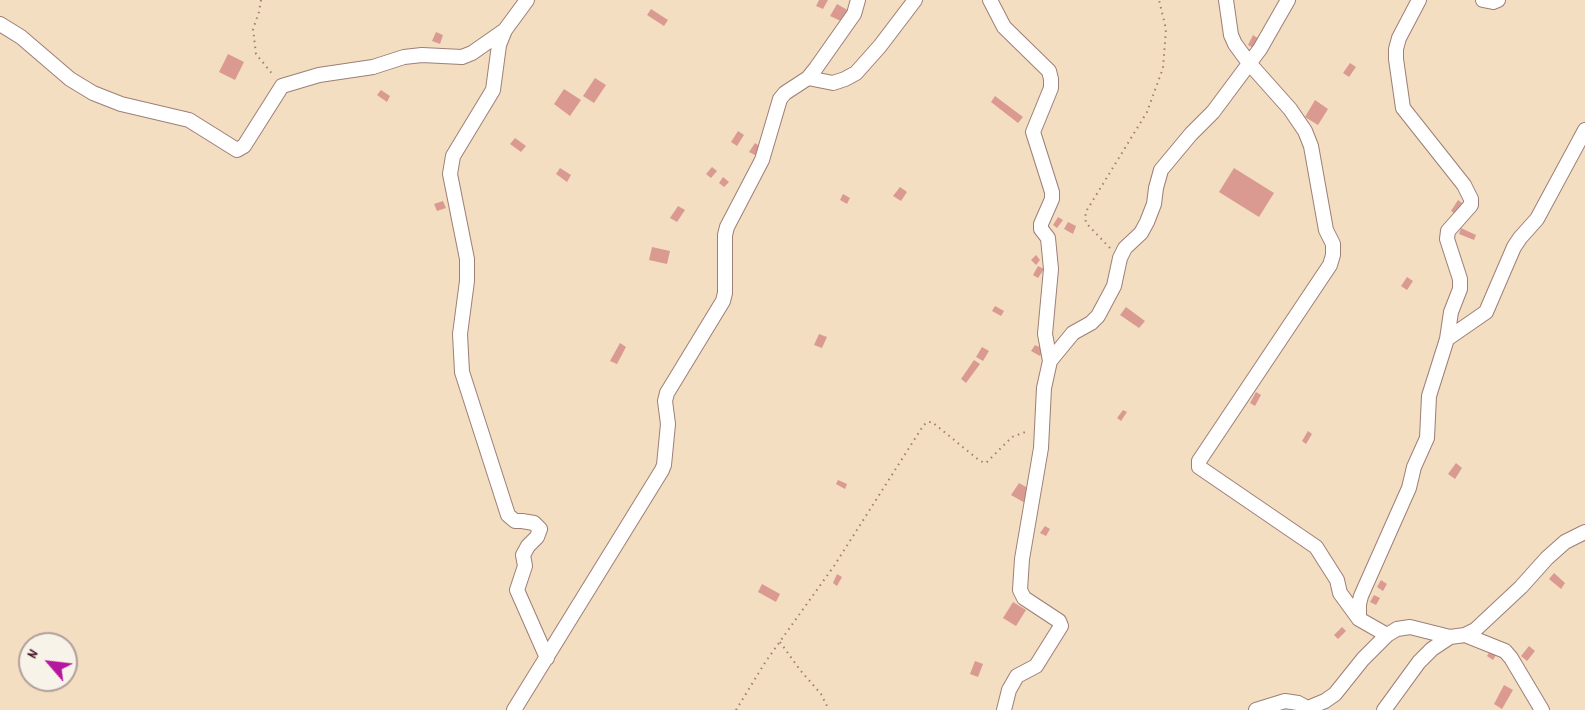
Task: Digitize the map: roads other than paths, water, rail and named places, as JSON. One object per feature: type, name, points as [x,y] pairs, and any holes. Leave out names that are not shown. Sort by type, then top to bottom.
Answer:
[{"type":"street","points":[[527,0],[505,30],[499,45],[493,90],[453,156],[450,174],[467,259],[467,281],[460,334],[462,372],[508,515],[515,521],[534,524],[540,529],[537,537],[523,555],[525,566],[517,590],[547,658]]},
{"type":"street","points":[[514,710],[662,470],[668,424],[665,401],[667,393],[723,301],[727,227],[762,160],[780,99],[785,93],[808,78],[839,38],[854,14],[858,0]]},
{"type":"street","points":[[808,78],[833,82],[844,80],[856,73],[915,0]]},
{"type":"street","points":[[990,0],[1004,27],[1049,71],[1051,79],[1051,88],[1033,132],[1052,192],[1052,199],[1041,224],[1041,229],[1047,238],[1051,269],[1045,334],[1050,361],[1044,388],[1041,448],[1022,559],[1020,590],[1024,598],[1059,621],[1061,626],[1036,666],[1017,676],[1009,690],[1004,710]]},
{"type":"street","points":[[1226,0],[1231,35],[1235,44],[1305,130],[1311,146],[1326,230],[1332,244],[1333,255],[1330,264],[1199,461],[1199,467],[1316,547],[1337,580],[1340,594],[1359,619],[1387,635]]},
{"type":"street","points":[[1050,361],[1073,333],[1091,323],[1098,316],[1114,286],[1120,258],[1125,248],[1141,233],[1147,222],[1154,204],[1161,170],[1213,112],[1260,49],[1288,0]]},
{"type":"street","points":[[1359,619],[1361,596],[1427,438],[1429,396],[1447,339],[1451,312],[1460,289],[1460,279],[1447,239],[1448,231],[1471,206],[1471,200],[1464,185],[1403,108],[1396,49],[1399,38],[1419,0]]},
{"type":"street","points":[[1483,0],[1493,2],[1498,0]]},
{"type":"street","points":[[0,24],[21,37],[70,79],[93,93],[121,104],[189,120],[237,150],[244,146],[282,86],[319,75],[373,67],[404,57],[422,55],[462,57],[472,53],[505,30]]},
{"type":"street","points":[[1447,339],[1486,312],[1514,247],[1537,219],[1585,130]]},
{"type":"street","points":[[1256,710],[1285,701],[1298,703],[1310,709],[1325,701],[1335,694],[1363,658],[1387,635],[1397,629],[1410,627],[1450,637],[1465,635],[1475,630],[1521,587],[1547,558],[1565,542],[1585,532]]},
{"type":"street","points":[[1465,635],[1505,651],[1542,710]]},
{"type":"street","points":[[1384,710],[1419,662],[1450,637]]}]
